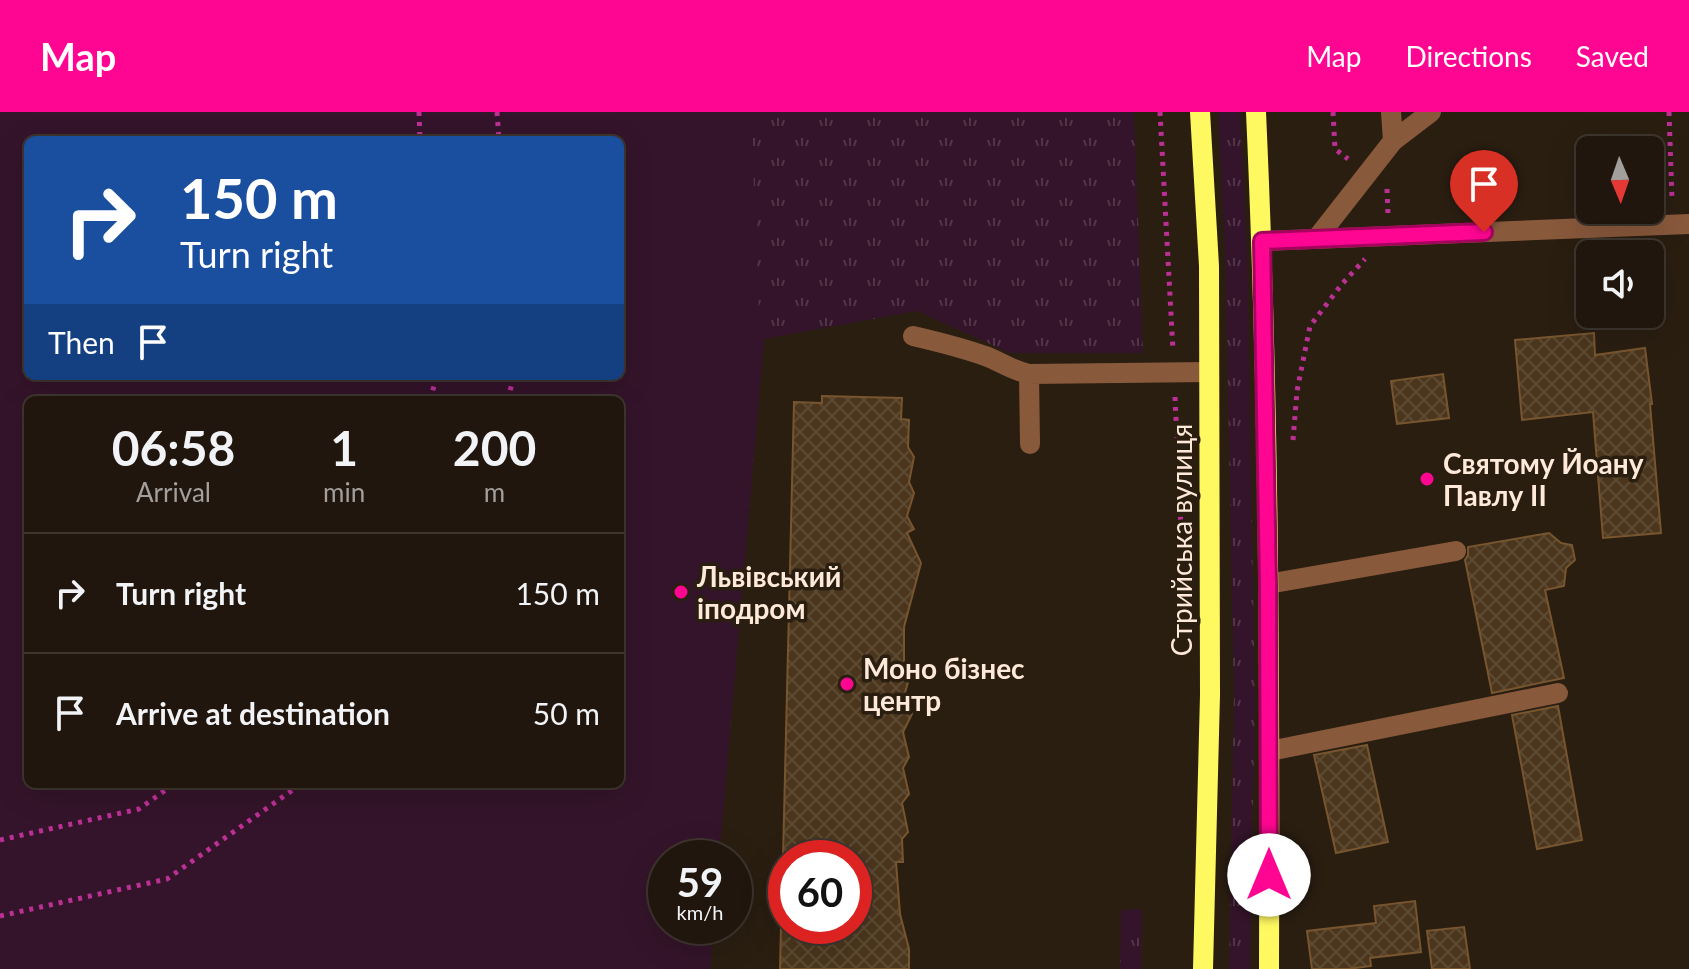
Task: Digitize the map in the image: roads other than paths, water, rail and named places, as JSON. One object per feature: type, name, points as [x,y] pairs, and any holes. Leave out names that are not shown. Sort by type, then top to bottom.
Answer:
[{"type":"main road","name":"Стрийська вулиця","points":[[1200,112],[1209,266],[1210,695],[1203,969]]},
{"type":"main road","points":[[1256,112],[1262,241],[1268,584],[1269,969]]},
{"type":"street","points":[[1391,112],[1393,141]]},
{"type":"street","points":[[1317,238],[1393,141],[1431,112]]},
{"type":"street","points":[[1262,241],[1681,225]]},
{"type":"street","points":[[913,336],[949,344],[1029,374],[1209,372]]},
{"type":"street","points":[[1029,374],[1030,444]]},
{"type":"street","points":[[1268,584],[1456,551]]},
{"type":"street","points":[[1270,751],[1558,693]]},
{"type":"place","name":"Святому Йоану Павлу ІІ","points":[[1427,479]]},
{"type":"place","name":"Львівський іподром","points":[[681,592]]},
{"type":"place","name":"Моно бізнес центр","points":[[847,684]]}]
